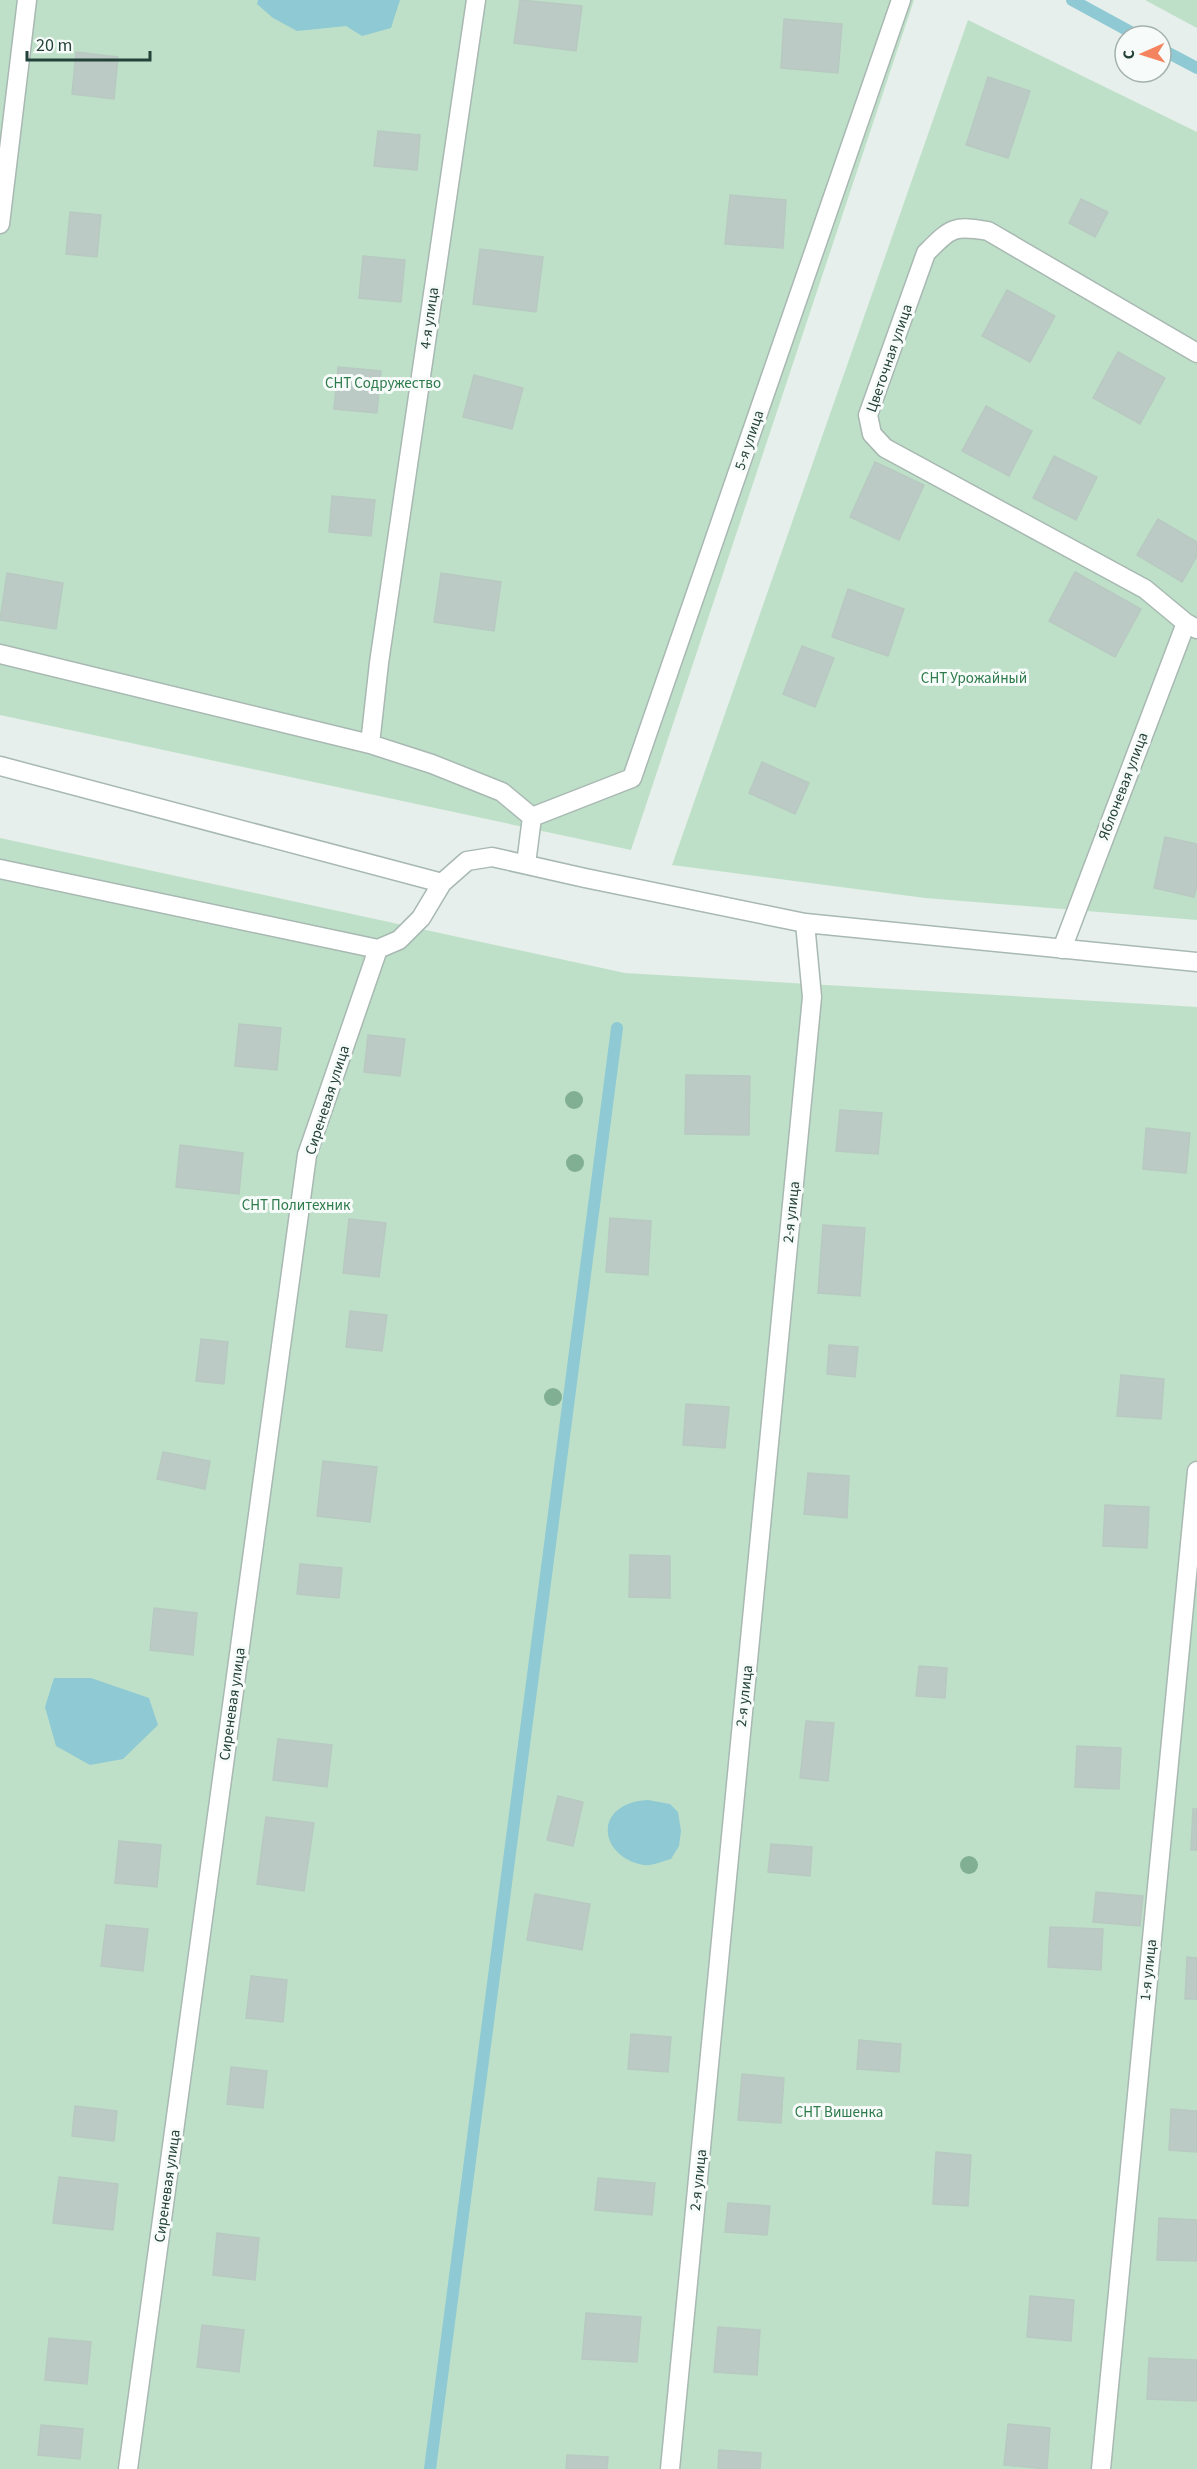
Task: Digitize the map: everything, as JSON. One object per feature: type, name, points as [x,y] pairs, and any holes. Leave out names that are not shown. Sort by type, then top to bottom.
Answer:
[{"type":"street","points":[[0,224],[27,0]]},
{"type":"street","name":"4-я улица","points":[[370,744],[384,628],[476,0]]},
{"type":"street","name":"5-я улица","points":[[532,817],[632,778],[901,0]]},
{"type":"street","name":"Цветочная улица","points":[[1192,626],[1145,589],[885,448],[872,434],[868,415],[926,253],[942,236],[961,227],[988,231],[1197,353]]},
{"type":"street","name":"Яблоневая улица","points":[[1062,949],[1192,626]]},
{"type":"street","points":[[0,654],[370,744],[432,764],[502,792],[532,817],[526,864]]},
{"type":"street","points":[[0,766],[442,883]]},
{"type":"street","points":[[0,869],[378,949],[399,940],[421,918],[442,883],[467,861],[492,857],[805,923],[1197,962]]},
{"type":"street","name":"2-я улица","points":[[670,2469],[812,997],[805,923]]},
{"type":"street","name":"Сиреневая улица","points":[[128,2469],[307,1155],[378,949]]},
{"type":"street","name":"1-я улица","points":[[1101,2469],[1197,1471]]},
{"type":"green space","name":"СНТ Содружество","points":[[0,0],[914,0],[631,850],[0,715]]},
{"type":"green space","points":[[1145,0],[1197,0],[1197,28]]},
{"type":"green space","name":"СНТ Урожайный","points":[[968,20],[1197,132],[1197,920],[925,898],[672,865]]},
{"type":"green space","points":[[0,838],[625,973],[1197,1007],[1197,2469],[0,2469]]},
{"type":"water","points":[[258,0],[400,0],[391,28],[362,36],[346,26],[297,31],[273,18],[257,4]]},
{"type":"water","points":[[54,1678],[91,1678],[149,1698],[158,1725],[123,1759],[90,1765],[56,1746],[45,1707]]},
{"type":"water","points":[[648,1800],[670,1804],[678,1812],[681,1831],[679,1846],[671,1859],[644,1865],[629,1860],[617,1852],[610,1842],[608,1831],[610,1820],[617,1810],[630,1803]]},
{"type":"building","points":[[520,0],[582,6],[576,51],[514,43]]},
{"type":"building","points":[[784,19],[842,24],[838,73],[781,68]]},
{"type":"building","points":[[76,52],[118,57],[114,99],[72,94]]},
{"type":"building","points":[[988,77],[1030,91],[1008,158],[966,145]]},
{"type":"building","points":[[378,131],[420,135],[417,170],[374,166]]},
{"type":"building","points":[[730,195],[786,200],[783,248],[725,244]]},
{"type":"building","points":[[1081,199],[1108,212],[1095,237],[1069,223]]},
{"type":"building","points":[[70,212],[101,215],[97,257],[66,254]]},
{"type":"building","points":[[480,249],[543,257],[536,312],[473,304]]},
{"type":"building","points":[[363,256],[405,260],[401,302],[359,298]]},
{"type":"building","points":[[1007,290],[1055,316],[1030,362],[982,336]]},
{"type":"building","points":[[1118,352],[1165,378],[1140,424],[1093,398]]},
{"type":"building","points":[[338,367],[381,371],[377,413],[334,409]]},
{"type":"building","points":[[474,375],[523,388],[512,429],[463,417]]},
{"type":"building","points":[[986,406],[1032,431],[1009,476],[962,451]]},
{"type":"building","points":[[1054,456],[1097,477],[1076,520],[1033,498]]},
{"type":"building","points":[[875,462],[924,485],[899,540],[850,517]]},
{"type":"building","points":[[332,496],[375,500],[371,536],[329,532]]},
{"type":"building","points":[[1158,519],[1197,542],[1197,556],[1182,582],[1137,555]]},
{"type":"building","points":[[1075,572],[1141,609],[1115,657],[1049,621]]},
{"type":"building","points":[[7,573],[63,583],[56,629],[0,620]]},
{"type":"building","points":[[441,573],[501,582],[494,631],[434,622]]},
{"type":"building","points":[[848,589],[904,609],[888,656],[832,637]]},
{"type":"building","points":[[802,646],[834,658],[815,707],[783,694]]},
{"type":"building","points":[[762,762],[809,783],[795,814],[749,793]]},
{"type":"building","points":[[1165,837],[1197,844],[1197,885],[1194,897],[1154,888]]},
{"type":"building","points":[[239,1024],[281,1028],[277,1070],[235,1066]]},
{"type":"building","points":[[368,1035],[405,1039],[400,1076],[364,1072]]},
{"type":"building","points":[[686,1075],[750,1076],[749,1135],[685,1134]]},
{"type":"building","points":[[840,1110],[882,1113],[878,1154],[836,1151]]},
{"type":"building","points":[[1146,1128],[1190,1133],[1186,1173],[1143,1169]]},
{"type":"building","points":[[180,1145],[243,1153],[239,1194],[176,1187]]},
{"type":"building","points":[[610,1218],[651,1221],[648,1275],[606,1272]]},
{"type":"building","points":[[349,1219],[386,1223],[379,1277],[343,1273]]},
{"type":"building","points":[[823,1225],[865,1228],[860,1296],[818,1293]]},
{"type":"building","points":[[350,1311],[387,1315],[382,1351],[346,1347]]},
{"type":"building","points":[[201,1339],[228,1342],[224,1384],[196,1381]]},
{"type":"building","points":[[829,1345],[858,1347],[855,1377],[827,1374]]},
{"type":"building","points":[[1121,1375],[1164,1379],[1161,1419],[1117,1416]]},
{"type":"building","points":[[686,1404],[729,1407],[725,1448],[683,1445]]},
{"type":"building","points":[[163,1452],[210,1461],[205,1489],[157,1479]]},
{"type":"building","points":[[323,1461],[377,1467],[370,1522],[317,1516]]},
{"type":"building","points":[[808,1473],[849,1476],[847,1518],[804,1514]]},
{"type":"building","points":[[1105,1505],[1149,1507],[1147,1548],[1103,1546]]},
{"type":"building","points":[[630,1555],[670,1556],[670,1598],[629,1597]]},
{"type":"building","points":[[300,1564],[342,1568],[339,1598],[297,1594]]},
{"type":"building","points":[[154,1608],[197,1613],[193,1655],[150,1650]]},
{"type":"building","points":[[919,1666],[947,1668],[945,1698],[916,1696]]},
{"type":"building","points":[[806,1721],[834,1723],[828,1781],[800,1778]]},
{"type":"building","points":[[278,1739],[332,1745],[327,1787],[273,1780]]},
{"type":"building","points":[[1077,1746],[1121,1748],[1119,1789],[1075,1787]]},
{"type":"building","points":[[558,1796],[583,1802],[573,1846],[547,1840]]},
{"type":"building","points":[[1193,1809],[1197,1809],[1197,1850],[1191,1850]]},
{"type":"building","points":[[266,1817],[314,1823],[304,1891],[257,1884]]},
{"type":"building","points":[[119,1841],[161,1845],[157,1887],[115,1883]]},
{"type":"building","points":[[771,1844],[812,1847],[810,1876],[768,1872]]},
{"type":"building","points":[[1096,1892],[1143,1896],[1140,1926],[1093,1922]]},
{"type":"building","points":[[535,1894],[590,1904],[582,1950],[527,1940]]},
{"type":"building","points":[[106,1925],[148,1929],[143,1971],[101,1966]]},
{"type":"building","points":[[1050,1927],[1103,1929],[1101,1970],[1048,1967]]},
{"type":"building","points":[[1187,1957],[1197,1958],[1197,1999],[1185,1999]]},
{"type":"building","points":[[251,1976],[287,1980],[283,2022],[246,2018]]},
{"type":"building","points":[[631,2034],[671,2037],[668,2072],[628,2069]]},
{"type":"building","points":[[859,2040],[901,2044],[899,2072],[857,2069]]},
{"type":"building","points":[[231,2067],[267,2071],[263,2108],[227,2104]]},
{"type":"building","points":[[742,2074],[784,2078],[781,2123],[738,2120]]},
{"type":"building","points":[[75,2106],[117,2111],[114,2141],[72,2136]]},
{"type":"building","points":[[1171,2109],[1197,2111],[1197,2152],[1169,2150]]},
{"type":"building","points":[[936,2152],[971,2155],[968,2206],[933,2204]]},
{"type":"building","points":[[59,2177],[118,2184],[113,2230],[53,2223]]},
{"type":"building","points":[[598,2178],[655,2183],[652,2215],[595,2210]]},
{"type":"building","points":[[728,2203],[770,2206],[767,2235],[725,2232]]},
{"type":"building","points":[[1159,2218],[1197,2220],[1197,2261],[1157,2260]]},
{"type":"building","points":[[217,2233],[259,2238],[255,2280],[213,2275]]},
{"type":"building","points":[[1030,2296],[1074,2300],[1071,2341],[1027,2337]]},
{"type":"building","points":[[586,2313],[641,2317],[637,2362],[582,2359]]},
{"type":"building","points":[[202,2325],[244,2330],[239,2372],[197,2367]]},
{"type":"building","points":[[718,2327],[760,2330],[757,2375],[714,2372]]},
{"type":"building","points":[[49,2338],[91,2342],[87,2384],[45,2380]]},
{"type":"building","points":[[1149,2358],[1197,2360],[1197,2401],[1147,2399]]},
{"type":"building","points":[[1008,2424],[1050,2428],[1047,2469],[1004,2465]]},
{"type":"building","points":[[41,2425],[83,2429],[80,2459],[38,2455]]},
{"type":"building","points":[[719,2450],[761,2453],[760,2469],[718,2469]]},
{"type":"building","points":[[567,2455],[608,2457],[607,2469],[566,2469]]},
{"type":"waterway","points":[[1072,0],[1116,24]]},
{"type":"waterway","points":[[1173,55],[1197,68]]},
{"type":"waterway","points":[[430,2469],[617,1028]]},
{"type":"park label","name":"СНТ Политехник","points":[[296,1205]]},
{"type":"park label","name":"СНТ Вишенка","points":[[839,2112]]}]
